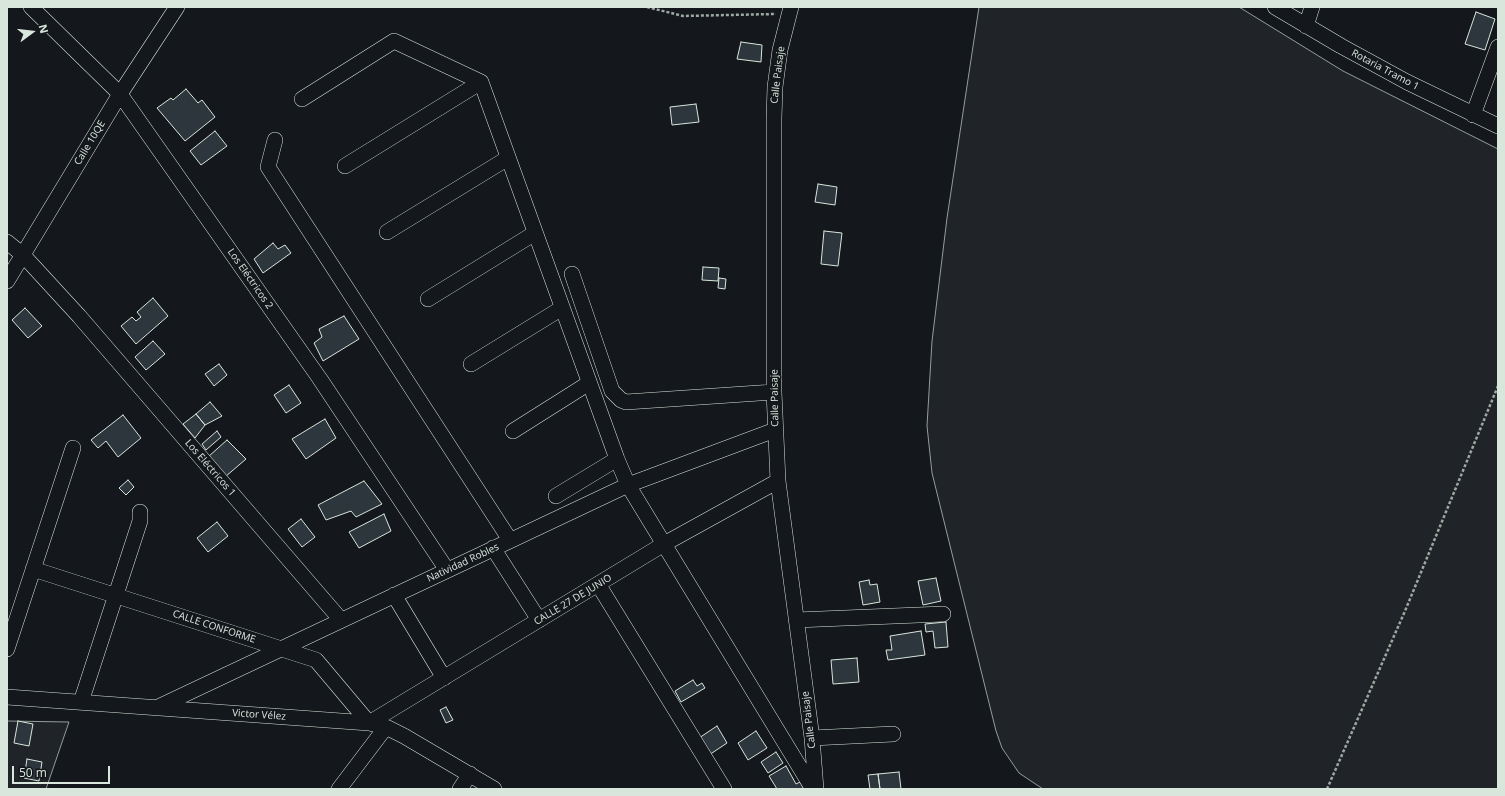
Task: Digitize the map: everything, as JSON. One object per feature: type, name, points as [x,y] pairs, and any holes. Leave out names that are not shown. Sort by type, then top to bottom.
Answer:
[{"type":"street","name":"Los Eléctricos 2","points":[[30,7],[120,94],[320,379],[447,570]]},
{"type":"street","name":"Calle 10QE","points":[[7,281],[120,94],[177,7]]},
{"type":"street","name":"Rotaria Tramo 1","points":[[1275,7],[1306,26],[1407,82],[1498,126]]},
{"type":"street","points":[[1306,26],[1312,7]]},
{"type":"street","name":"Calle Paisaje","points":[[789,11],[780,50],[775,87],[775,430],[778,481],[812,738],[816,789]]},
{"type":"street","points":[[302,99],[394,41],[481,82],[589,383],[628,485],[813,789]]},
{"type":"street","points":[[1473,115],[1498,47]]},
{"type":"street","points":[[345,166],[481,82]]},
{"type":"street","points":[[275,140],[268,168],[510,540]]},
{"type":"street","points":[[387,232],[508,158]]},
{"type":"street","points":[[428,299],[535,233]]},
{"type":"street","name":"Los Eléctricos 1","points":[[7,242],[22,255],[79,316],[341,620]]},
{"type":"street","points":[[572,274],[612,391],[621,400],[626,402],[774,392]]},
{"type":"street","points":[[471,364],[562,308]]},
{"type":"street","points":[[513,431],[589,383]]},
{"type":"street","name":"Natividad Robles","points":[[156,708],[628,485],[775,430]]},
{"type":"street","points":[[7,649],[10,627],[33,569],[73,448]]},
{"type":"street","points":[[556,496],[617,459]]},
{"type":"street","name":"CALLE 27 DE JUNIO","points":[[369,724],[664,544],[778,481]]},
{"type":"street","points":[[81,702],[140,521],[140,512]]},
{"type":"street","points":[[493,548],[539,620]]},
{"type":"street","name":"CALLE CONFORME","points":[[33,569],[316,660],[369,724]]},
{"type":"street","points":[[598,584],[724,789]]},
{"type":"street","points":[[394,595],[444,678]]},
{"type":"street","points":[[796,620],[943,614]]},
{"type":"street","name":"Victor Vélez","points":[[7,697],[369,724],[386,728],[404,736],[494,789]]},
{"type":"street","points":[[339,789],[386,728]]},
{"type":"street","points":[[812,738],[893,734]]},
{"type":"street","points":[[460,789],[470,774]]},
{"type":"path","points":[[646,7],[683,16],[789,11]]},
{"type":"path","points":[[1327,789],[1405,611],[1498,386]]},
{"type":"shaded area","points":[[979,7],[1239,7],[1343,71],[1498,149],[1498,789],[1043,789],[1019,773],[1002,748],[996,731],[932,473],[927,426],[932,341],[947,218]]},
{"type":"shaded area","points":[[7,721],[69,722],[46,789],[7,789]]},
{"type":"building","points":[[1476,12],[1495,19],[1485,50],[1465,44]]},
{"type":"building","points":[[741,42],[762,45],[761,62],[737,59]]},
{"type":"building","points":[[186,89],[198,103],[202,100],[215,117],[185,141],[157,108],[171,98],[173,100]]},
{"type":"building","points":[[696,104],[699,122],[672,125],[670,107]]},
{"type":"building","points":[[215,131],[227,146],[201,165],[190,151]]},
{"type":"building","points":[[818,184],[837,187],[835,205],[815,202]]},
{"type":"building","points":[[824,231],[842,233],[838,266],[821,264]]},
{"type":"building","points":[[273,243],[278,249],[285,245],[291,253],[263,273],[254,259]]},
{"type":"building","points":[[703,267],[719,268],[718,281],[702,280]]},
{"type":"building","points":[[719,278],[726,279],[725,289],[718,288]]},
{"type":"building","points":[[153,298],[168,316],[136,344],[121,326],[132,317],[136,321],[141,317],[137,312]]},
{"type":"building","points":[[25,308],[42,326],[28,338],[12,320]]},
{"type":"building","points":[[344,316],[359,339],[323,361],[314,343],[322,337],[319,329]]},
{"type":"building","points":[[153,341],[165,354],[146,370],[135,357]]},
{"type":"building","points":[[219,364],[227,375],[214,386],[205,374]]},
{"type":"building","points":[[289,385],[301,403],[286,413],[274,395]]},
{"type":"building","points":[[210,402],[222,416],[205,425],[196,414]]},
{"type":"building","points":[[196,414],[205,425],[195,438],[183,424]]},
{"type":"building","points":[[123,415],[141,438],[118,457],[106,441],[98,448],[91,440]]},
{"type":"building","points":[[325,419],[336,438],[306,459],[292,439]]},
{"type":"building","points":[[217,431],[221,437],[206,450],[202,444]]},
{"type":"building","points":[[227,440],[246,459],[225,477],[208,457]]},
{"type":"building","points":[[128,480],[134,487],[126,495],[119,488]]},
{"type":"building","points":[[364,481],[382,504],[356,517],[351,511],[326,520],[318,505]]},
{"type":"building","points":[[384,514],[391,531],[359,548],[349,532]]},
{"type":"building","points":[[301,519],[315,537],[302,547],[288,529]]},
{"type":"building","points":[[217,522],[228,536],[208,552],[197,538]]},
{"type":"building","points":[[936,578],[941,601],[923,605],[918,581]]},
{"type":"building","points":[[869,580],[870,585],[877,584],[880,602],[863,605],[859,582]]},
{"type":"building","points":[[946,622],[948,647],[935,648],[933,631],[926,632],[925,624]]},
{"type":"building","points":[[921,631],[925,655],[888,660],[886,650],[892,650],[890,636]]},
{"type":"building","points":[[857,658],[859,682],[833,684],[831,660]]},
{"type":"building","points":[[693,680],[697,686],[702,683],[705,688],[681,702],[675,691]]},
{"type":"building","points":[[446,707],[453,720],[446,723],[440,710]]},
{"type":"building","points":[[18,721],[33,724],[29,746],[14,743]]},
{"type":"building","points":[[717,726],[727,743],[709,755],[699,738]]},
{"type":"building","points":[[756,731],[767,748],[748,760],[738,743]]},
{"type":"building","points":[[776,752],[783,763],[768,773],[761,762]]},
{"type":"building","points":[[27,759],[42,762],[39,781],[24,778]]},
{"type":"building","points":[[786,766],[796,784],[800,782],[804,789],[777,789],[769,776]]},
{"type":"building","points":[[899,772],[901,789],[880,789],[878,774]]},
{"type":"building","points":[[878,774],[880,789],[870,789],[868,775]]}]
